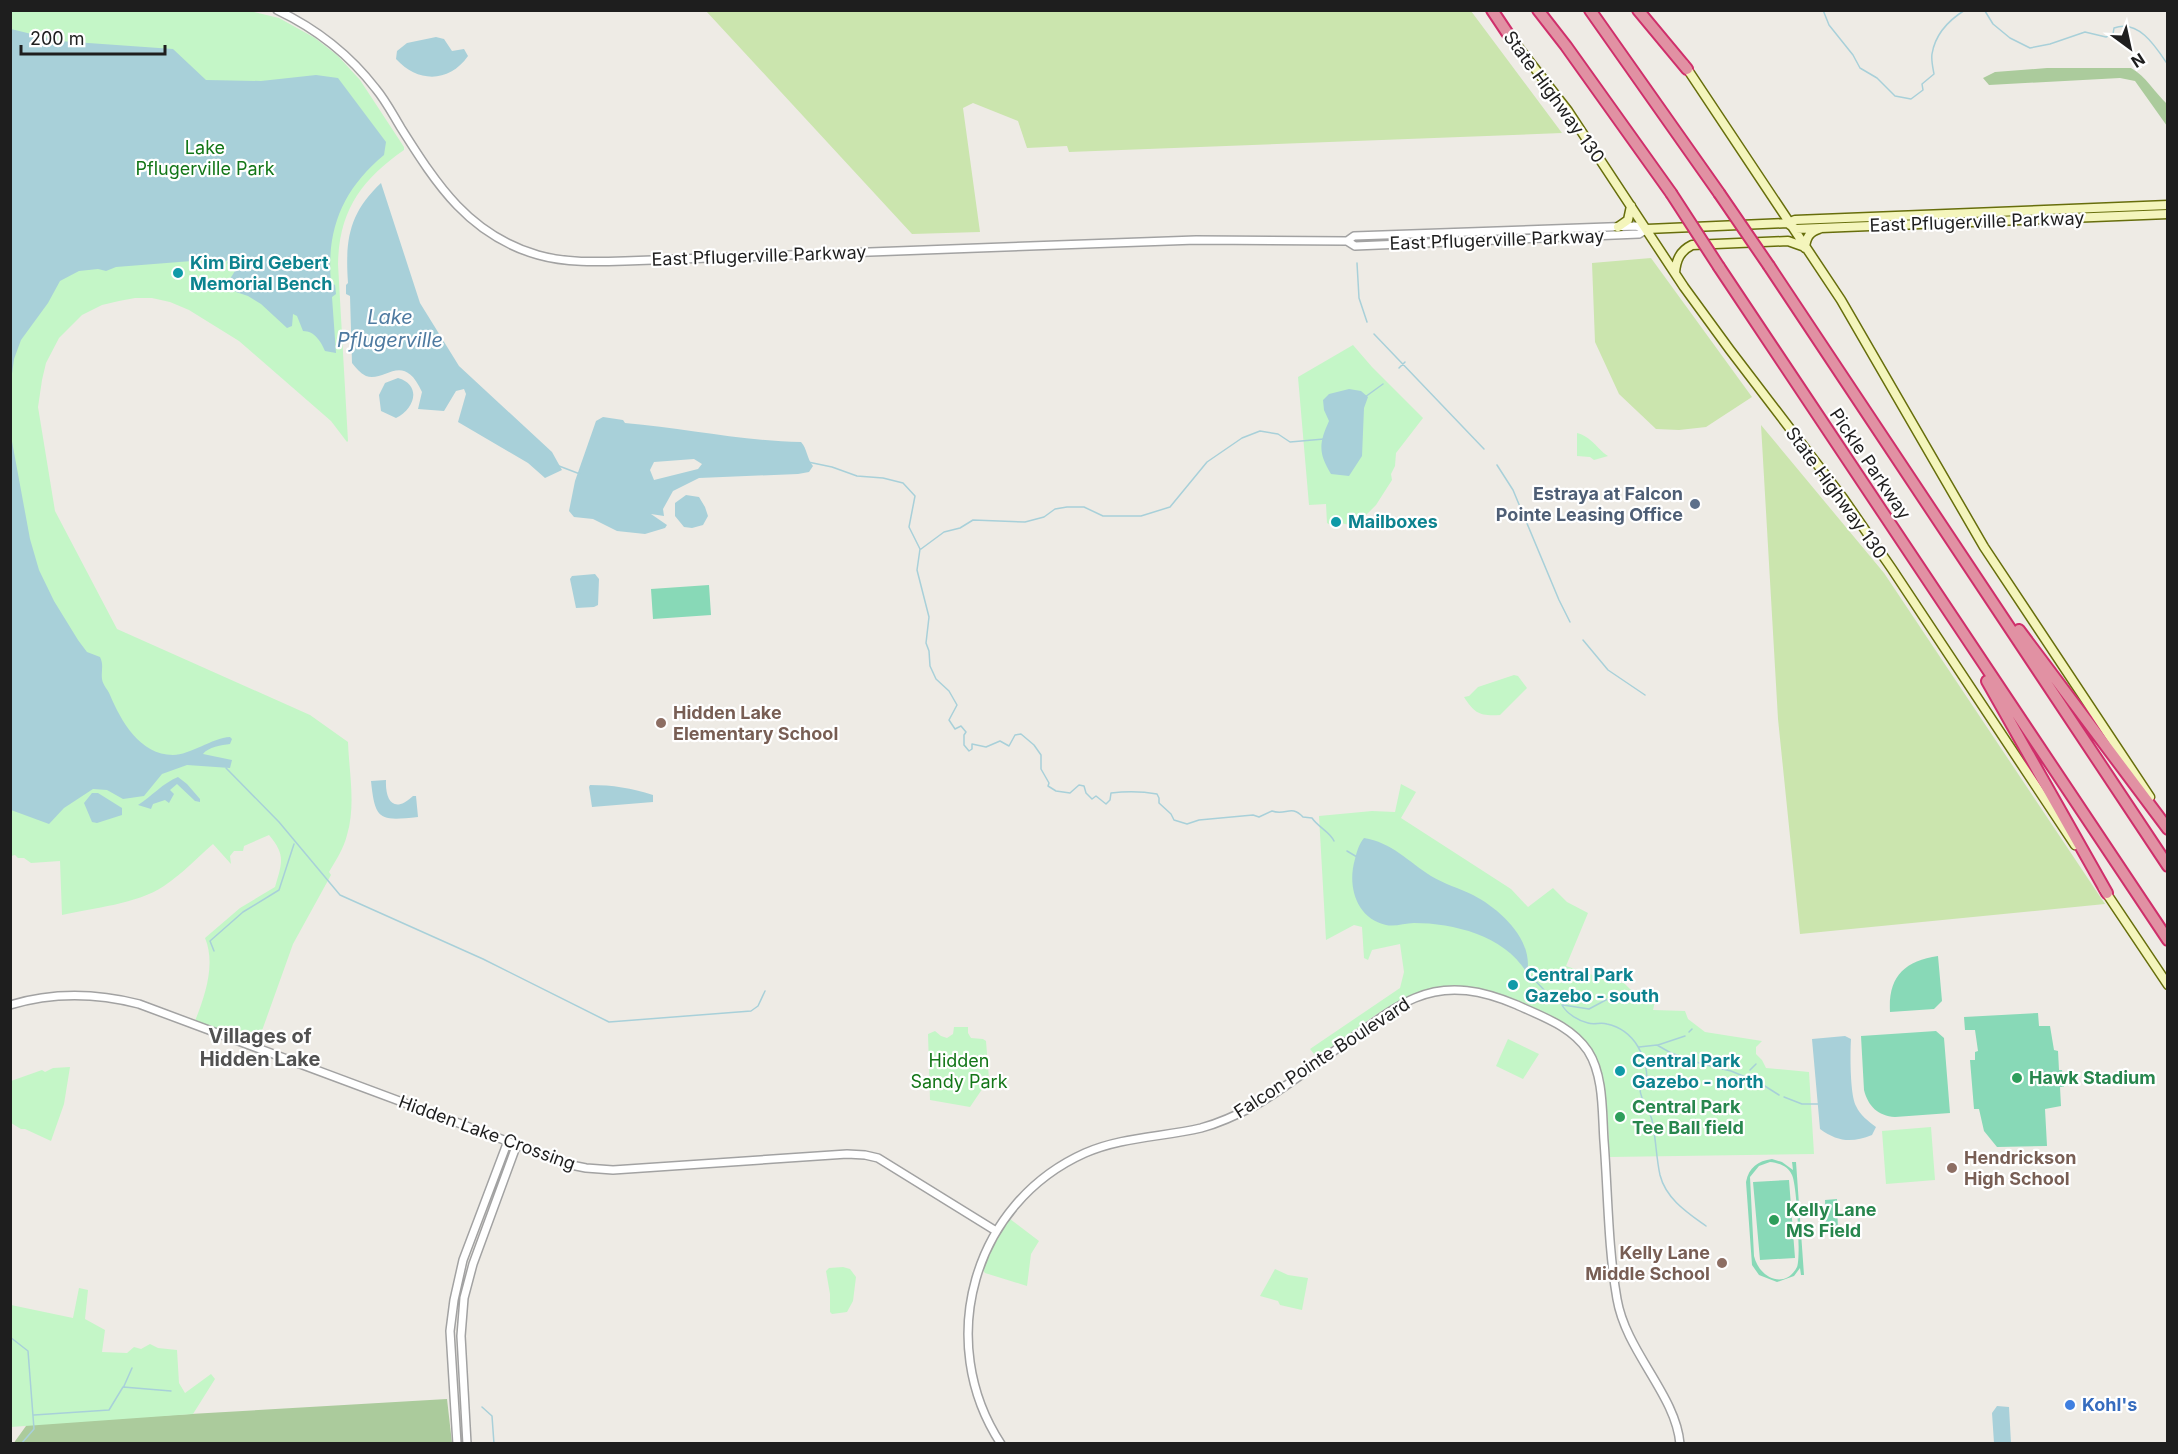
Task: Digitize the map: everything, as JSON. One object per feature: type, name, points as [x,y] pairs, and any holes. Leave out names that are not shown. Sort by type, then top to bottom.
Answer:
[{"type":"highway","points":[[1491,10],[1508,34]]},
{"type":"highway","name":"Pickle Parkway","points":[[1538,10],[1671,193],[2168,940]]},
{"type":"highway","name":"Pickle Parkway","points":[[1590,10],[1769,266],[2168,866]]},
{"type":"highway","points":[[1638,10],[1687,69]]},
{"type":"highway","points":[[1931,509],[2168,829]]},
{"type":"highway","points":[[1939,598],[2107,893]]},
{"type":"main road","points":[[1645,10],[1841,300],[1984,548],[2168,823]]},
{"type":"main road","name":"State Highway 130","points":[[1508,34],[1568,111],[1675,273],[1730,350],[1843,498],[2168,985]]},
{"type":"main road","name":"East Pflugerville Parkway","points":[[2106,212],[2168,205]]},
{"type":"main road","points":[[1618,227],[1628,220],[1631,206]]},
{"type":"main road","name":"East Pflugerville Parkway","points":[[1647,229],[1788,223],[1795,220],[1923,219],[2106,212],[2168,214]]},
{"type":"main road","name":"East Pflugerville Parkway","points":[[1788,223],[1796,229],[1923,219]]},
{"type":"main road","points":[[1805,248],[1809,234],[1821,228]]},
{"type":"main road","points":[[1675,273],[1677,259],[1681,252],[1692,245],[1788,241],[1805,248]]},
{"type":"street","name":"East Pflugerville Parkway","points":[[277,10],[304,23],[345,53],[378,91],[438,186],[467,216],[510,244],[556,259],[580,262],[616,261],[1196,240],[1347,241],[1355,246],[1639,234],[1647,229]]},
{"type":"street","name":"East Pflugerville Parkway","points":[[1347,241],[1354,236],[1636,226],[1647,229]]},
{"type":"street","points":[[1451,242],[1459,237],[1496,236],[1514,231]]},
{"type":"street","name":"Falcon Pointe Boulevard","points":[[1001,1443],[983,1413],[974,1387],[968,1333],[971,1298],[977,1274],[996,1231],[1022,1198],[1064,1164],[1084,1154],[1117,1143],[1201,1127],[1242,1113],[1282,1088],[1400,1005],[1423,994],[1452,989],[1493,995],[1567,1029],[1583,1044],[1593,1060],[1600,1097],[1619,1312],[1628,1336],[1669,1408],[1680,1443]]},
{"type":"street","name":"Hidden Lake Crossing","points":[[10,1005],[50,996],[81,995],[139,1004],[571,1165],[601,1170],[847,1154],[865,1155],[896,1168],[996,1231]]},
{"type":"street","points":[[457,1443],[450,1331],[454,1300],[463,1260],[508,1141]]},
{"type":"street","points":[[467,1443],[461,1336],[464,1298],[473,1264],[517,1144]]},
{"type":"green space","name":"Lake Pflugerville Park","points":[[246,10],[279,18],[315,38],[338,56],[360,80],[404,147],[404,150],[364,185],[355,198],[339,245],[338,264],[348,441],[331,421],[239,341],[189,310],[152,298],[135,298],[102,305],[82,315],[59,338],[46,363],[38,407],[55,511],[117,629],[310,715],[348,742],[352,800],[346,840],[329,872],[331,875],[293,944],[259,1039],[254,1042],[195,1021],[208,980],[209,958],[205,938],[240,908],[275,887],[281,860],[278,848],[269,835],[244,846],[243,851],[234,851],[230,856],[231,864],[213,844],[177,876],[153,892],[128,901],[62,915],[60,861],[31,863],[24,858],[11,856],[11,11]]},
{"type":"green space","points":[[706,11],[1471,11],[1562,133],[1069,152],[1067,146],[1027,148],[1018,121],[973,103],[963,108],[980,232],[912,234]]},
{"type":"green space","points":[[2047,68],[2131,68],[2146,80],[2167,104],[2167,126],[2135,81],[2120,78],[1989,85],[1983,78],[1995,72]]},
{"type":"green space","points":[[1651,258],[1752,397],[1706,427],[1679,430],[1656,429],[1619,394],[1595,342],[1592,263]]},
{"type":"green space","points":[[1353,345],[1423,418],[1396,453],[1395,466],[1391,474],[1392,480],[1376,505],[1363,518],[1350,525],[1341,523],[1334,527],[1327,523],[1326,504],[1309,505],[1298,377]]},
{"type":"green space","points":[[1761,425],[1884,573],[2105,904],[1800,934],[1778,719]]},
{"type":"green space","points":[[1577,433],[1590,440],[1608,456],[1594,460],[1590,457],[1577,456]]},
{"type":"green space","points":[[709,585],[711,615],[653,619],[651,589]]},
{"type":"green space","points":[[1514,675],[1518,676],[1527,688],[1500,715],[1479,713],[1464,697],[1469,696],[1478,687]]},
{"type":"green space","points":[[1401,784],[1416,792],[1401,818],[1511,889],[1528,907],[1553,888],[1567,902],[1588,913],[1566,966],[1616,983],[1624,983],[1630,989],[1655,1001],[1653,1010],[1685,1011],[1688,1019],[1705,1032],[1762,1041],[1756,1047],[1756,1054],[1766,1068],[1809,1072],[1814,1154],[1610,1157],[1603,1080],[1596,1058],[1586,1044],[1572,1031],[1534,1008],[1473,987],[1439,987],[1411,995],[1376,1015],[1320,1055],[1315,1055],[1310,1049],[1400,988],[1404,972],[1400,944],[1372,950],[1368,960],[1364,958],[1362,927],[1354,925],[1326,940],[1319,816],[1372,811],[1395,812]]},
{"type":"green space","points":[[1938,956],[1942,1001],[1934,1009],[1890,1012],[1892,989],[1900,973],[1916,962]]},
{"type":"green space","name":"Hawk Stadium","points":[[2038,1013],[2039,1026],[2050,1026],[2054,1050],[2058,1051],[2059,1070],[2062,1070],[2064,1087],[2060,1087],[2061,1106],[2045,1109],[2047,1146],[1997,1147],[1984,1131],[1979,1109],[1974,1109],[1970,1060],[1975,1060],[1975,1052],[1978,1051],[1975,1030],[1965,1030],[1964,1017]]},
{"type":"green space","name":"Hidden Sandy Park","points":[[954,1027],[968,1027],[971,1038],[986,1041],[989,1079],[970,1107],[930,1100],[928,1034],[935,1031],[947,1038],[953,1034]]},
{"type":"green space","points":[[1936,1031],[1944,1038],[1950,1113],[1895,1117],[1879,1112],[1868,1101],[1864,1090],[1861,1036]]},
{"type":"green space","points":[[1508,1039],[1539,1054],[1523,1079],[1496,1066]]},
{"type":"green space","points":[[70,1067],[64,1104],[51,1141],[11,1123],[11,1081],[42,1070],[45,1072],[53,1068]]},
{"type":"green space","points":[[1931,1127],[1935,1180],[1886,1184],[1882,1131]]},
{"type":"green space","points":[[1767,1160],[1782,1162],[1793,1170],[1792,1162],[1796,1162],[1804,1275],[1801,1275],[1800,1268],[1794,1276],[1777,1282],[1759,1275],[1752,1265],[1746,1182],[1752,1169],[1758,1163]],"holes":[[[1770,1162],[1786,1167],[1792,1175],[1798,1222],[1797,1267],[1792,1274],[1779,1279],[1761,1270],[1754,1256],[1750,1177],[1759,1166]]]},
{"type":"green space","name":"Kelly Lane MS Field","points":[[1789,1180],[1795,1258],[1760,1260],[1753,1182]]},
{"type":"green space","points":[[1837,1199],[1838,1231],[1826,1232],[1825,1200]]},
{"type":"green space","points":[[1010,1219],[1039,1241],[1031,1254],[1027,1286],[985,1273],[983,1270],[995,1241]]},
{"type":"green space","points":[[829,1268],[850,1269],[856,1277],[853,1301],[847,1312],[832,1314],[826,1271]]},
{"type":"green space","points":[[1275,1269],[1288,1275],[1308,1278],[1302,1310],[1280,1305],[1278,1301],[1260,1296]]},
{"type":"green space","points":[[79,1288],[88,1290],[85,1319],[105,1330],[102,1352],[127,1353],[134,1347],[141,1349],[150,1344],[158,1348],[177,1350],[179,1383],[185,1393],[211,1374],[215,1379],[193,1414],[11,1427],[11,1305],[73,1318]]},
{"type":"green space","points":[[11,1305],[138,1417],[447,1399],[452,1443],[13,1444],[26,1426]]},
{"type":"water","name":"Lake Pflugerville","points":[[11,29],[60,41],[173,49],[206,80],[261,81],[316,75],[338,78],[386,142],[384,155],[370,168],[348,196],[335,228],[330,263],[331,283],[335,285],[336,294],[332,297],[336,353],[325,351],[314,335],[303,331],[297,316],[293,314],[292,326],[287,328],[261,304],[236,292],[228,282],[235,271],[227,263],[230,258],[225,262],[217,259],[116,267],[106,271],[98,269],[79,271],[60,281],[48,303],[21,340],[14,359],[11,381]]},
{"type":"water","points":[[436,37],[444,39],[452,51],[464,49],[468,56],[452,71],[433,77],[423,76],[405,67],[396,59],[397,51],[407,43]]},
{"type":"water","name":"Lake Pflugerville","points":[[381,183],[420,303],[459,366],[552,452],[562,470],[545,478],[528,463],[458,422],[466,394],[464,389],[456,391],[444,411],[418,409],[422,392],[408,373],[401,370],[380,376],[366,376],[352,363],[350,296],[346,294],[349,240],[351,228],[362,205]]},
{"type":"water","points":[[398,378],[406,381],[410,386],[413,397],[408,409],[396,418],[381,411],[379,395],[385,383]]},
{"type":"water","points":[[1349,389],[1361,391],[1368,397],[1364,408],[1362,456],[1349,476],[1331,474],[1321,448],[1329,421],[1323,400],[1329,394]]},
{"type":"water","points":[[603,417],[623,420],[625,423],[801,442],[813,466],[809,472],[798,474],[699,478],[673,491],[663,509],[664,516],[651,514],[667,525],[665,528],[645,534],[617,531],[593,519],[574,517],[569,511],[575,481],[596,421]],"holes":[[[694,459],[702,464],[698,469],[654,480],[650,470],[654,462]]]},
{"type":"water","points":[[11,436],[30,539],[39,570],[54,601],[78,640],[87,652],[100,657],[103,681],[126,725],[141,743],[161,753],[173,755],[230,737],[232,739],[230,744],[212,748],[203,754],[232,760],[230,768],[187,765],[162,774],[144,796],[123,799],[107,790],[93,789],[64,808],[49,824],[11,810]]},
{"type":"water","points":[[686,495],[699,497],[705,507],[708,516],[703,525],[692,528],[684,527],[675,516],[675,503]]},
{"type":"water","points":[[595,574],[599,579],[598,605],[576,608],[570,579],[572,576]]},
{"type":"water","points":[[178,777],[187,784],[200,802],[195,801],[177,784],[170,790],[174,794],[169,803],[165,800],[153,804],[151,809],[138,805],[167,783]]},
{"type":"water","points":[[386,780],[387,794],[392,803],[401,804],[416,796],[418,817],[395,819],[382,816],[375,804],[371,781]]},
{"type":"water","points":[[590,785],[614,786],[653,795],[653,802],[592,807]]},
{"type":"water","points":[[92,793],[98,793],[122,808],[122,815],[97,823],[92,822],[84,803]]},
{"type":"water","points":[[1364,838],[1391,848],[1431,876],[1473,895],[1494,908],[1513,927],[1520,938],[1528,961],[1527,973],[1506,950],[1477,934],[1462,929],[1429,924],[1386,925],[1367,916],[1356,900],[1352,880],[1359,845]]},
{"type":"water","points":[[1845,1036],[1851,1039],[1854,1101],[1862,1115],[1876,1127],[1872,1135],[1852,1140],[1833,1137],[1820,1129],[1812,1039]]},
{"type":"water","points":[[1997,1406],[2009,1407],[2011,1443],[1994,1443],[1992,1413]]},
{"type":"waterway","points":[[1823,10],[1829,25],[1853,55],[1860,68],[1877,78],[1895,96],[1911,99],[1923,90],[1922,84],[1934,74],[1932,54],[1940,34],[1948,23],[1965,10]]},
{"type":"waterway","points":[[1982,10],[1993,24],[2010,38],[2030,48],[2085,32],[2106,37],[2113,34],[2114,28],[2131,27],[2146,36],[2168,65]]},
{"type":"waterway","points":[[1357,263],[1359,298],[1367,322]]},
{"type":"waterway","points":[[1374,334],[1484,449]]},
{"type":"waterway","points":[[1399,368],[1405,362]]},
{"type":"waterway","points":[[1365,397],[1383,384]]},
{"type":"waterway","points":[[921,549],[944,532],[960,528],[973,520],[1025,522],[1044,517],[1055,509],[1067,507],[1084,507],[1103,516],[1141,516],[1170,507],[1207,462],[1242,438],[1260,431],[1278,434],[1290,442],[1324,439]]},
{"type":"waterway","points":[[808,462],[857,476],[883,478],[903,483],[915,496],[909,527],[920,549],[917,570],[929,617],[926,643],[930,666],[936,679],[949,691],[957,705],[949,720],[955,729],[961,726],[966,732],[964,745],[969,751],[972,749],[972,744],[986,747],[1000,741],[1009,746],[1015,735],[1021,734],[1034,745],[1041,755],[1041,769],[1049,783],[1048,786],[1056,791],[1070,793],[1079,785],[1084,786],[1086,793],[1092,799],[1096,796],[1106,804],[1110,800],[1111,793],[1157,794],[1159,803],[1174,820],[1187,824],[1199,820],[1253,815],[1259,817],[1272,811],[1295,811],[1303,817],[1312,818],[1334,841]]},
{"type":"waterway","points":[[1497,465],[1513,490],[1570,622]]},
{"type":"waterway","points":[[559,466],[580,474]]},
{"type":"waterway","points":[[1583,640],[1608,670],[1645,695]]},
{"type":"waterway","points":[[226,768],[279,822],[340,895],[483,959],[609,1022],[751,1011],[758,1006],[765,991]]},
{"type":"waterway","points":[[214,951],[210,941],[243,912],[279,890],[294,844]]},
{"type":"waterway","points":[[1347,851],[1357,857]]},
{"type":"waterway","points":[[1527,972],[1547,993]]},
{"type":"waterway","points":[[1563,1005],[1589,1009],[1617,994]]},
{"type":"waterway","points":[[1562,1005],[1581,1021],[1590,1024],[1605,1023],[1617,1027],[1638,1046],[1647,1074],[1647,1084],[1640,1090],[1652,1120],[1663,1184],[1678,1205],[1706,1226]]},
{"type":"waterway","points":[[1689,1032],[1692,1029]]},
{"type":"waterway","points":[[1658,1045],[1685,1036]]},
{"type":"waterway","points":[[1639,1047],[1657,1045],[1671,1053],[1702,1064],[1731,1071],[1760,1083],[1779,1095]]},
{"type":"waterway","points":[[1750,1070],[1756,1064]]},
{"type":"waterway","points":[[1784,1097],[1802,1104],[1819,1104]]},
{"type":"waterway","points":[[10,1337],[28,1351],[34,1429],[21,1444]]},
{"type":"waterway","points":[[124,1386],[132,1368]]},
{"type":"waterway","points":[[34,1415],[109,1410],[123,1387],[171,1391]]},
{"type":"waterway","points":[[482,1407],[492,1416],[494,1444]]},
{"type":"place","name":"Kim Bird Gebert Memorial Bench","points":[[178,273]]},
{"type":"place","name":"Estraya at Falcon Pointe Leasing Office","points":[[1695,504]]},
{"type":"place","name":"Mailboxes","points":[[1336,522]]},
{"type":"place","name":"Hidden Lake Elementary School","points":[[661,723]]},
{"type":"place","name":"Central Park Gazebo - south","points":[[1513,985]]},
{"type":"place","name":"Central Park Gazebo - north","points":[[1620,1071]]},
{"type":"place","name":"Hawk Stadium","points":[[2017,1078]]},
{"type":"place","name":"Central Park Tee Ball field","points":[[1620,1117]]},
{"type":"place","name":"Hendrickson High School","points":[[1952,1168]]},
{"type":"place","name":"Kelly Lane MS Field","points":[[1774,1220]]},
{"type":"place","name":"Kelly Lane Middle School","points":[[1722,1263]]},
{"type":"place","name":"Kohl's","points":[[2070,1405]]},
{"type":"district","name":"Villages of Hidden Lake","points":[[260,1048]]}]
